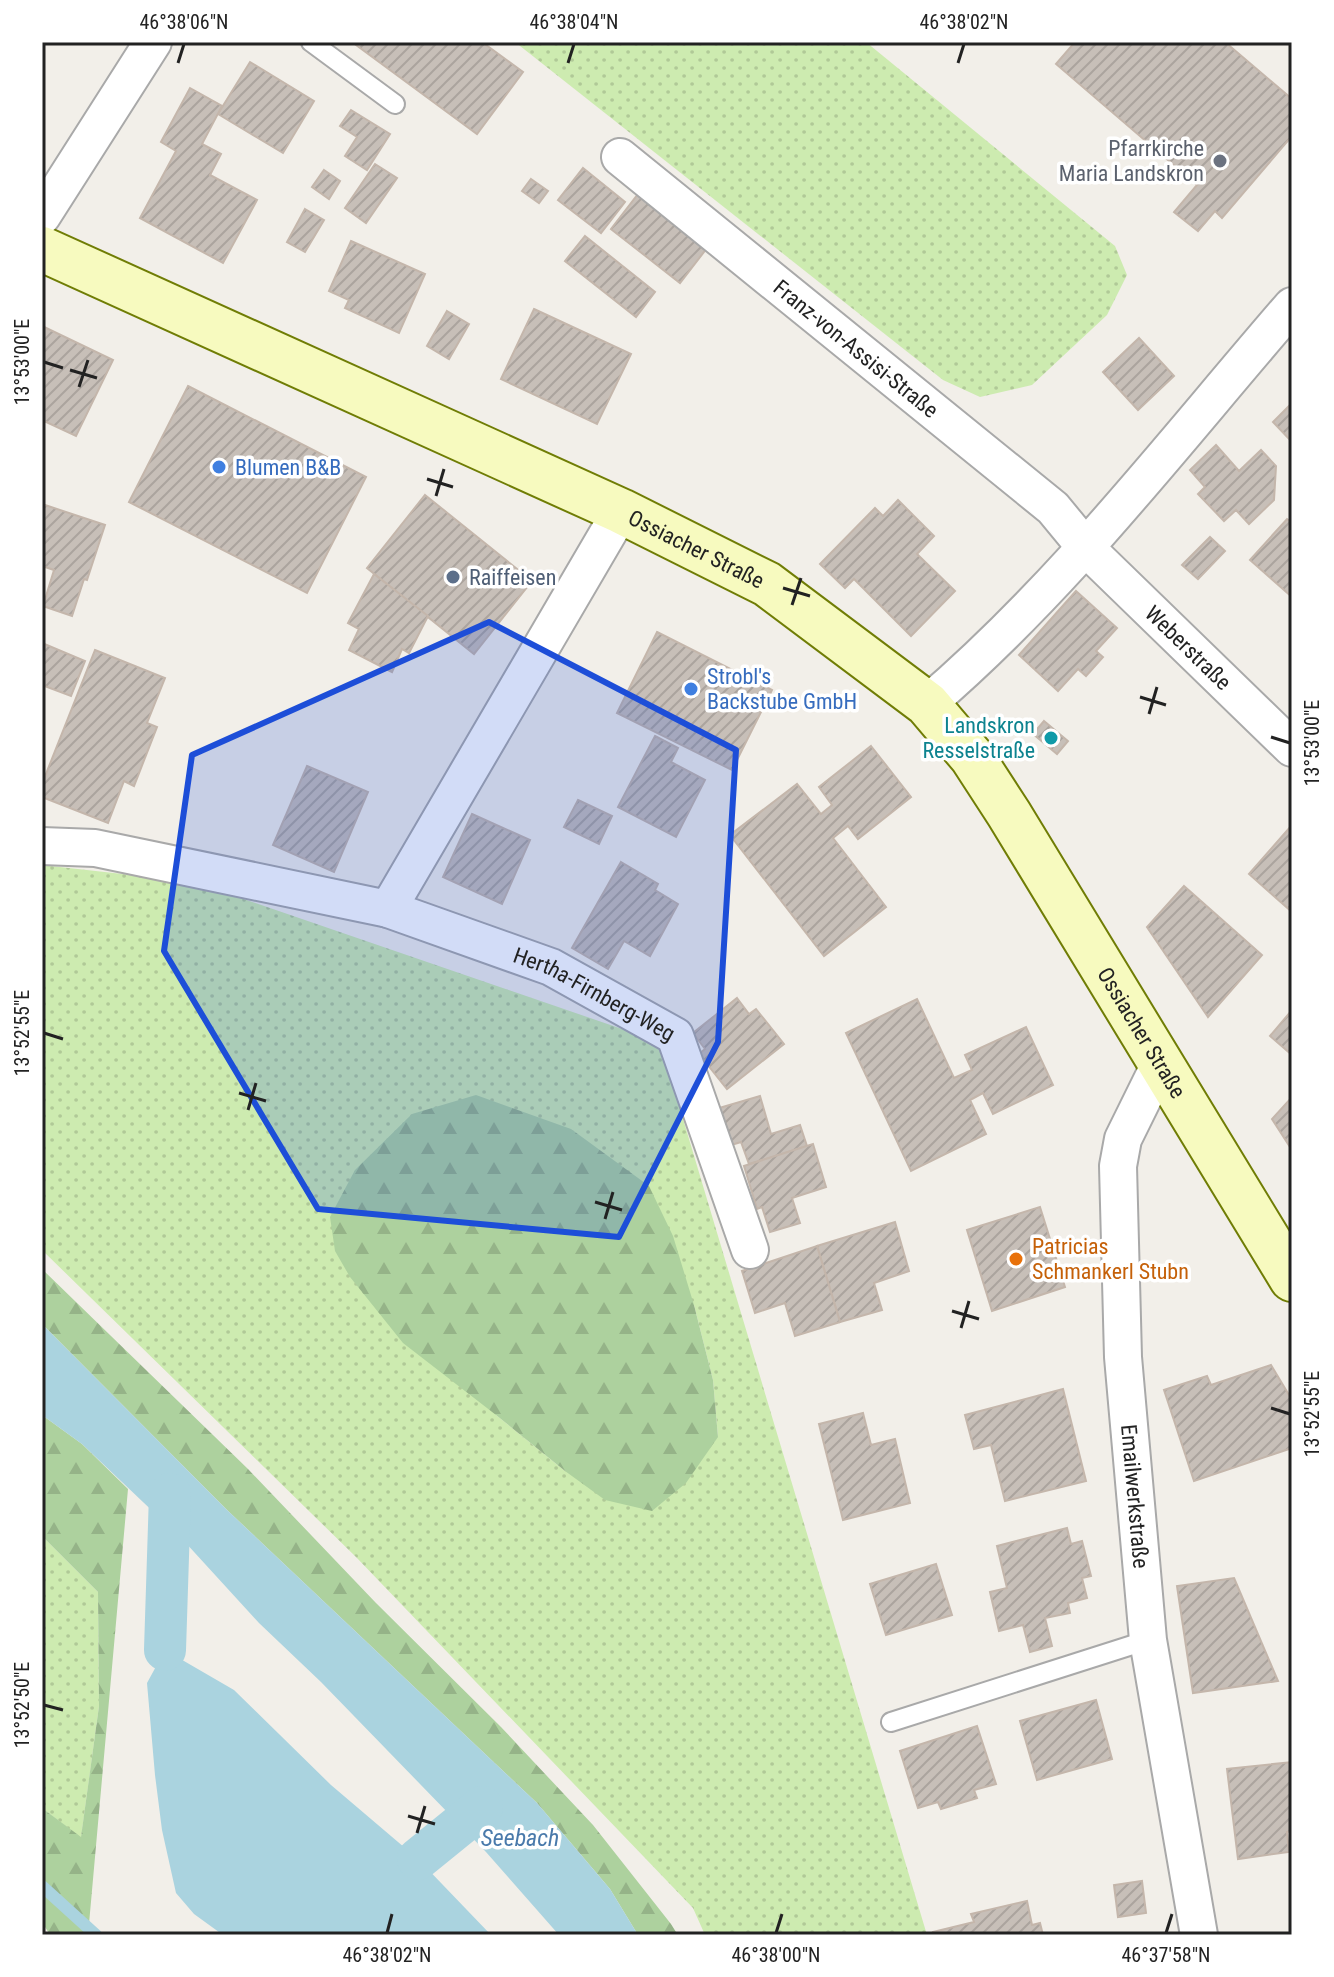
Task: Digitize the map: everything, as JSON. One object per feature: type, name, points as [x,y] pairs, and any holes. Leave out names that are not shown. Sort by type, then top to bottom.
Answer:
[{"type":"main road","name":"Ossiacher Straße","points":[[42,249],[621,511],[767,584],[927,704],[972,757],[1009,814],[1292,1279]]},
{"type":"street","points":[[42,216],[153,42]]},
{"type":"street","name":"Franz-von-Assisi-Straße","points":[[620,157],[1053,508],[1086,548]]},
{"type":"street","points":[[927,704],[965,672],[1086,548],[1292,306]]},
{"type":"street","points":[[388,909],[621,511]]},
{"type":"street","name":"Weberstraße","points":[[1086,548],[1292,748]]},
{"type":"street","name":"Hertha-Firnberg-Weg","points":[[42,846],[95,848],[388,909],[551,967],[675,1036],[750,1250]]},
{"type":"street","name":"Emailwerkstraße","points":[[1160,1064],[1123,1139],[1118,1166],[1123,1357],[1148,1640],[1199,1935]]},
{"type":"lane","points":[[311,42],[395,104]]},
{"type":"lane","points":[[891,1722],[1148,1640]]},
{"type":"highlighted area","points":[[489,622],[736,750],[718,1042],[619,1237],[318,1209],[164,951],[192,755]]},
{"type":"green space","points":[[515,42],[866,42],[1115,246],[1127,275],[1107,315],[1032,385],[980,397],[943,380]]},
{"type":"green space","points":[[42,865],[194,882],[660,1042],[927,1935],[705,1935],[693,1908],[356,1557],[42,1250]],"holes":[[[694,1305],[713,1380],[718,1437],[565,1471],[496,1415]]]},
{"type":"green space","points":[[476,1095],[571,1129],[649,1186],[673,1236],[713,1380],[718,1437],[686,1483],[652,1511],[605,1500],[403,1343],[350,1277],[335,1251],[330,1217],[355,1170],[412,1114]]},
{"type":"green space","points":[[42,1269],[248,1469],[376,1603],[501,1727],[593,1825],[678,1935],[638,1935],[610,1889],[537,1803],[226,1509],[42,1324]]},
{"type":"green space","points":[[42,1415],[82,1444],[128,1489],[88,1935],[50,1935],[42,1922],[42,1808],[81,1837],[99,1706],[98,1592],[42,1536]]},
{"type":"green space","points":[[42,1536],[98,1592],[99,1706],[81,1838],[42,1808]]},
{"type":"water","name":"Seebach","points":[[42,1324],[226,1509],[537,1803],[610,1889],[638,1935],[559,1935],[486,1852],[321,1682],[259,1623],[184,1541],[82,1444],[42,1415]]},
{"type":"water","points":[[165,1650],[234,1690],[331,1785],[418,1859],[491,1935],[223,1935],[194,1914],[176,1893],[162,1830],[155,1775],[147,1683]]},
{"type":"building","points":[[352,42],[482,42],[523,72],[477,134]]},
{"type":"building","name":"Pfarrkirche Maria Landskron","points":[[1075,42],[1225,42],[1292,99],[1292,136],[1222,218],[1215,211],[1198,231],[1174,212],[1197,185],[1056,64]]},
{"type":"building","points":[[250,62],[314,101],[283,153],[218,114]]},
{"type":"building","points":[[190,88],[222,106],[202,144],[221,154],[210,175],[257,200],[223,263],[140,218],[176,151],[161,142]]},
{"type":"building","points":[[351,110],[390,134],[367,170],[345,156],[357,137],[340,126]]},
{"type":"building","points":[[375,164],[397,178],[366,223],[345,208]]},
{"type":"building","points":[[583,168],[625,202],[601,233],[558,200]]},
{"type":"building","points":[[324,170],[340,181],[329,199],[312,187]]},
{"type":"building","points":[[531,179],[548,191],[539,203],[522,191]]},
{"type":"building","points":[[645,185],[714,239],[680,283],[611,229]]},
{"type":"building","points":[[305,209],[324,220],[305,252],[287,242]]},
{"type":"building","points":[[585,236],[655,292],[636,317],[565,261]]},
{"type":"building","points":[[351,241],[425,274],[399,333],[345,308],[349,300],[329,291]]},
{"type":"building","points":[[534,309],[631,354],[597,424],[501,379]]},
{"type":"building","points":[[447,311],[469,324],[449,359],[427,346]]},
{"type":"building","points":[[42,326],[113,360],[76,436],[42,420]]},
{"type":"building","points":[[1139,338],[1174,376],[1138,410],[1103,372]]},
{"type":"building","points":[[188,386],[366,477],[307,593],[129,502]]},
{"type":"building","points":[[1292,403],[1292,442],[1273,422]]},
{"type":"building","points":[[1216,445],[1239,471],[1261,450],[1276,466],[1274,500],[1249,524],[1236,510],[1224,521],[1198,494],[1205,487],[1190,470]]},
{"type":"building","name":"Raiffeisen","points":[[425,495],[532,581],[474,654],[367,568]]},
{"type":"building","points":[[898,500],[934,536],[917,554],[955,591],[911,636],[854,579],[845,588],[820,564],[875,508],[883,516]]},
{"type":"building","points":[[42,504],[105,525],[72,616],[43,606],[54,570],[42,566]]},
{"type":"building","points":[[1287,519],[1292,523],[1292,597],[1250,560]]},
{"type":"building","points":[[1210,537],[1225,551],[1198,579],[1182,565]]},
{"type":"building","points":[[374,574],[428,616],[409,653],[402,649],[392,672],[349,650],[359,629],[348,623]]},
{"type":"building","points":[[1076,591],[1117,628],[1096,651],[1103,657],[1086,676],[1078,669],[1058,691],[1019,655]]},
{"type":"building","points":[[657,632],[772,690],[732,770],[617,713]]},
{"type":"building","points":[[42,643],[85,661],[71,696],[42,685]]},
{"type":"building","points":[[95,650],[165,678],[147,723],[157,727],[134,786],[124,781],[108,823],[42,797],[42,784]]},
{"type":"building","name":"Landskron Resselstraße","points":[[1044,721],[1068,741],[1057,754],[1033,734]]},
{"type":"building","points":[[655,736],[678,748],[671,762],[705,780],[676,837],[618,807]]},
{"type":"building","points":[[871,746],[911,797],[858,839],[848,826],[833,838],[886,907],[824,956],[730,835],[797,784],[821,814],[832,805],[819,787]]},
{"type":"building","points":[[307,766],[368,792],[334,872],[273,845]]},
{"type":"building","points":[[578,800],[612,816],[599,844],[564,827]]},
{"type":"building","points":[[472,814],[530,840],[502,904],[443,877]]},
{"type":"building","points":[[1292,825],[1292,912],[1249,874]]},
{"type":"building","points":[[621,862],[658,884],[655,890],[678,904],[650,956],[624,941],[608,969],[572,948]]},
{"type":"building","points":[[1184,886],[1262,955],[1208,1017],[1147,927]]},
{"type":"building","points":[[737,998],[749,1014],[756,1009],[784,1044],[727,1089],[699,1054],[705,1049],[693,1033]]},
{"type":"building","points":[[917,999],[954,1078],[972,1070],[965,1055],[1026,1027],[1053,1085],[993,1114],[983,1093],[970,1100],[986,1134],[911,1171],[846,1033]]},
{"type":"building","points":[[1292,1010],[1292,1055],[1270,1036]]},
{"type":"building","points":[[760,1096],[771,1134],[800,1125],[807,1146],[749,1164],[741,1142],[728,1146],[716,1109]]},
{"type":"building","points":[[1292,1097],[1292,1150],[1272,1119]]},
{"type":"building","points":[[813,1144],[826,1187],[792,1198],[800,1223],[770,1232],[762,1207],[757,1209],[744,1166]]},
{"type":"building","name":"Patricias Schmankerl Stubn","points":[[1040,1207],[1065,1287],[992,1311],[967,1230]]},
{"type":"building","points":[[895,1222],[909,1271],[874,1283],[882,1310],[840,1322],[817,1246]]},
{"type":"building","points":[[817,1246],[840,1322],[795,1336],[785,1303],[755,1313],[742,1271]]},
{"type":"building","points":[[1271,1365],[1292,1400],[1292,1448],[1194,1481],[1164,1390],[1207,1376],[1211,1385]]},
{"type":"building","points":[[1063,1389],[1086,1481],[1005,1501],[991,1445],[974,1449],[965,1415]]},
{"type":"building","points":[[863,1413],[871,1445],[895,1439],[910,1503],[843,1520],[819,1424]]},
{"type":"building","points":[[1067,1528],[1071,1544],[1082,1541],[1091,1576],[1082,1578],[1087,1598],[1068,1603],[1070,1613],[1045,1618],[1052,1646],[1030,1652],[1023,1625],[999,1631],[990,1592],[1007,1588],[997,1546]]},
{"type":"building","points":[[936,1564],[952,1615],[886,1635],[870,1584]]},
{"type":"building","points":[[1234,1578],[1278,1681],[1193,1693],[1177,1586]]},
{"type":"building","points":[[1096,1700],[1112,1759],[1037,1780],[1020,1721]]},
{"type":"building","points":[[977,1726],[996,1784],[974,1790],[977,1798],[941,1809],[938,1802],[918,1808],[900,1751]]},
{"type":"building","points":[[1292,1762],[1292,1831],[1287,1832],[1289,1852],[1238,1859],[1227,1769]]},
{"type":"building","points":[[1142,1881],[1146,1913],[1118,1917],[1114,1885]]},
{"type":"building","points":[[1027,1901],[1032,1925],[1040,1923],[1043,1935],[934,1935],[933,1932],[974,1922],[971,1914]]},
{"type":"waterway","points":[[165,1650],[170,1494]]},
{"type":"waterway","points":[[418,1859],[482,1807]]},
{"type":"waterway","points":[[42,1886],[96,1935]]},
{"type":"place","name":"Pfarrkirche Maria Landskron","points":[[1220,161]]},
{"type":"place","name":"Blumen B&B","points":[[219,467]]},
{"type":"place","name":"Raiffeisen","points":[[453,577]]},
{"type":"place","name":"Strobl's Backstube GmbH","points":[[691,689]]},
{"type":"place","name":"Landskron Resselstraße","points":[[1051,738]]},
{"type":"place","name":"Patricias Schmankerl Stubn","points":[[1016,1259]]}]
